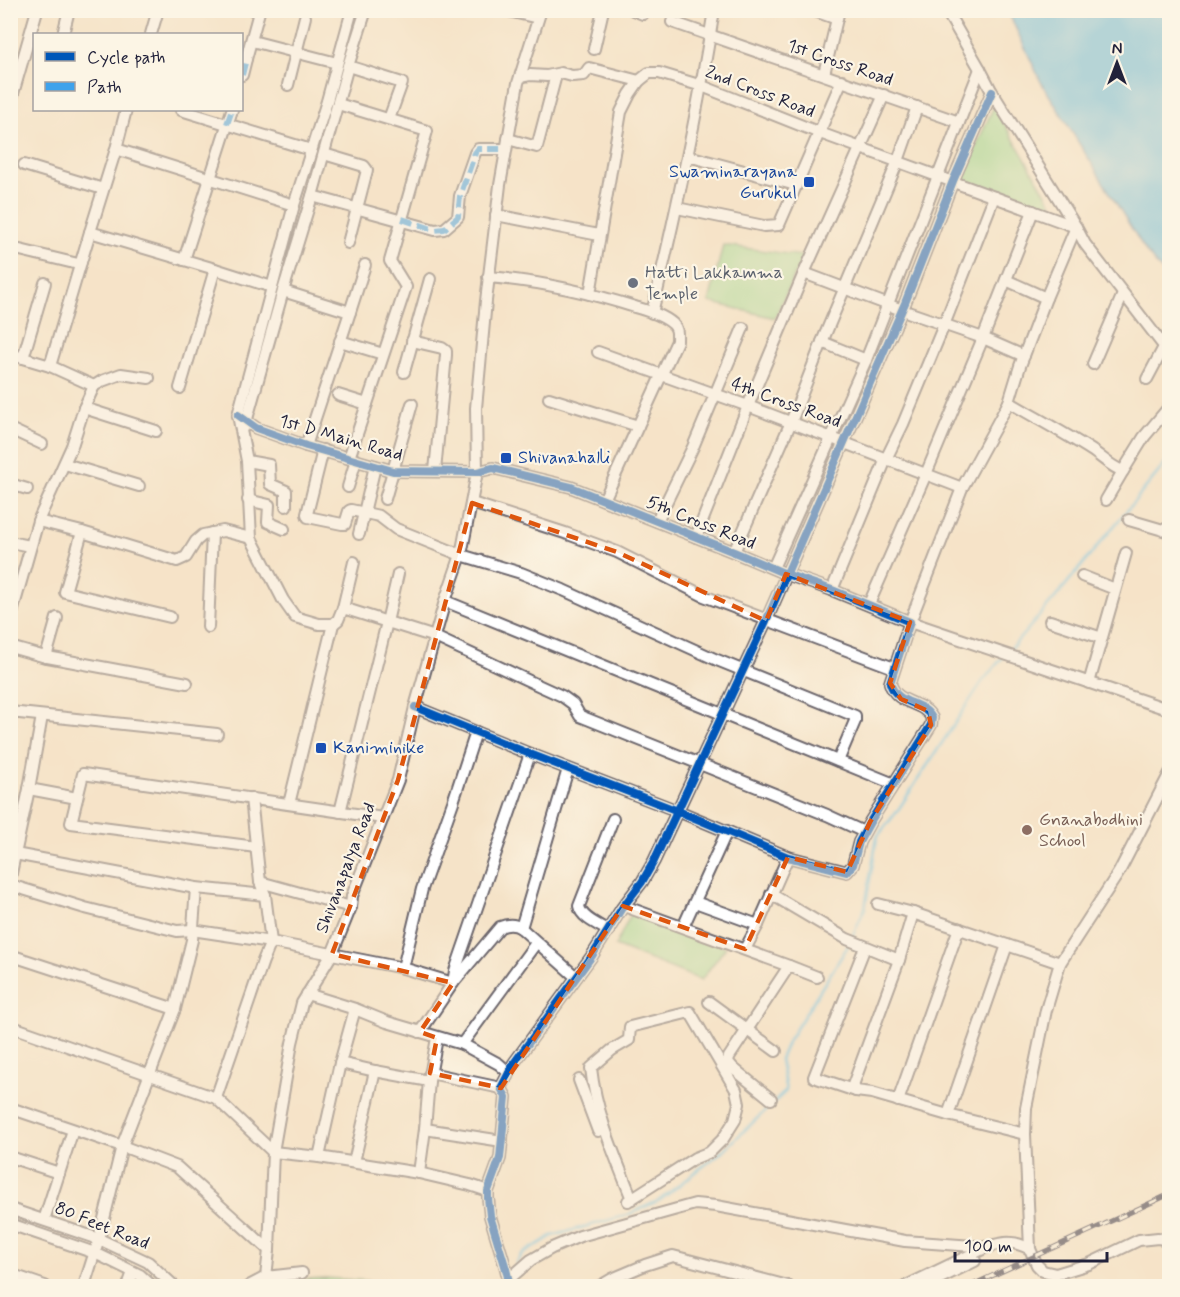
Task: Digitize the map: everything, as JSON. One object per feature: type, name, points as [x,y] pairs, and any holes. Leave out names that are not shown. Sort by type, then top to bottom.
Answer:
[{"type":"street","points":[[10,104],[37,10]]},
{"type":"street","points":[[63,33],[69,10]]},
{"type":"street","points":[[333,624],[319,624],[295,617],[283,600],[251,538],[247,461],[242,435],[243,418],[272,287],[352,10]]},
{"type":"street","points":[[243,418],[312,196],[366,10]]},
{"type":"street","points":[[504,10],[540,14]]},
{"type":"street","points":[[594,49],[603,10]]},
{"type":"street","points":[[652,313],[688,156],[714,10]]},
{"type":"street","points":[[812,10],[838,15],[824,74]]},
{"type":"street","points":[[946,10],[992,92],[1085,244],[1167,351],[1147,379]]},
{"type":"street","points":[[151,33],[155,11]]},
{"type":"street","points":[[244,59],[252,41],[258,11]]},
{"type":"street","name":"Shivanapalya Road","points":[[257,1283],[269,1250],[273,1152],[292,1043],[302,1003],[332,954],[351,906],[352,896],[398,780],[444,601],[461,555],[477,472],[476,408],[496,215],[519,77],[540,14]]},
{"type":"street","points":[[288,86],[304,16]]},
{"type":"street","name":"1st Cross Road","points":[[672,22],[959,122]]},
{"type":"street","points":[[252,41],[337,63]]},
{"type":"street","points":[[348,66],[402,83],[389,119]]},
{"type":"street","points":[[519,77],[561,73],[572,76],[585,75],[589,68],[639,81],[621,112],[590,294]]},
{"type":"street","points":[[773,568],[853,392],[980,69]]},
{"type":"street","name":"2nd Cross Road","points":[[639,81],[649,73],[660,73],[702,86],[820,133],[1076,227]]},
{"type":"street","points":[[312,196],[402,219],[435,230],[444,229],[458,218],[460,196],[478,149],[507,144],[537,147],[556,75]]},
{"type":"street","points":[[677,208],[764,226],[779,225],[842,80]]},
{"type":"street","points":[[501,1088],[514,1063],[592,956],[654,861],[766,621],[902,310],[953,181],[992,92]]},
{"type":"street","points":[[696,537],[804,273],[884,95]]},
{"type":"street","points":[[338,104],[427,131],[390,261],[406,287],[367,404],[352,458],[348,487]]},
{"type":"street","points":[[734,552],[791,422],[898,161],[917,107]]},
{"type":"street","points":[[50,366],[126,111]]},
{"type":"street","points":[[184,111],[311,150]]},
{"type":"street","points":[[184,260],[232,111]]},
{"type":"street","points":[[116,149],[294,205]]},
{"type":"street","points":[[324,154],[367,168],[348,243]]},
{"type":"street","points":[[688,156],[796,185]]},
{"type":"street","points":[[24,165],[103,189]]},
{"type":"street","points":[[832,590],[944,325],[994,197]]},
{"type":"street","points":[[869,604],[983,338],[1033,212]]},
{"type":"street","points":[[496,215],[599,235]]},
{"type":"street","points":[[415,707],[788,857],[847,872],[853,865],[864,832],[931,725],[932,718],[928,711],[901,699],[892,690],[890,683],[894,668],[962,488],[1008,402],[1046,298],[1076,227]]},
{"type":"street","points":[[90,232],[272,287]]},
{"type":"street","points":[[14,251],[76,264],[81,262]]},
{"type":"street","points":[[306,446],[365,265]]},
{"type":"street","points":[[180,388],[215,269]]},
{"type":"street","points":[[804,273],[983,338],[1024,356]]},
{"type":"street","points":[[489,277],[513,279],[590,294],[658,315],[674,325],[678,331],[661,376],[604,500]]},
{"type":"street","points":[[404,372],[430,279]]},
{"type":"street","points":[[1006,280],[1046,298]]},
{"type":"street","points":[[23,358],[45,283]]},
{"type":"street","points":[[283,291],[350,312]]},
{"type":"street","points":[[1093,364],[1123,294]]},
{"type":"street","points":[[657,521],[693,447],[743,328]]},
{"type":"street","points":[[340,341],[383,354]]},
{"type":"street","points":[[412,341],[446,351],[435,471]]},
{"type":"street","points":[[822,342],[866,360]]},
{"type":"street","name":"4th Cross Road","points":[[598,352],[791,422],[962,488]]},
{"type":"street","points":[[10,354],[50,366],[94,386]]},
{"type":"street","points":[[10,620],[14,596],[38,521],[65,464],[94,386],[121,374],[149,378]]},
{"type":"street","points":[[338,395],[367,404]]},
{"type":"street","points":[[549,398],[638,426]]},
{"type":"street","points":[[1008,402],[1060,431],[1123,471]]},
{"type":"street","points":[[385,499],[412,404]]},
{"type":"street","points":[[1106,500],[1144,437],[1170,406]]},
{"type":"street","points":[[84,408],[156,431]]},
{"type":"street","name":"1st D Main Road","points":[[243,418],[256,428],[306,446],[393,471],[477,472]]},
{"type":"street","points":[[10,429],[42,444]]},
{"type":"street","points":[[323,450],[308,517],[345,524],[351,510],[379,516],[396,529],[461,555],[521,573],[563,590],[717,660],[855,716],[838,761]]},
{"type":"street","points":[[247,461],[269,465],[270,484],[286,491],[286,506]]},
{"type":"street","points":[[65,464],[139,486]]},
{"type":"street","points":[[359,534],[375,466]]},
{"type":"street","name":"5th Cross Road","points":[[477,472],[493,468],[571,487],[910,622],[1170,710]]},
{"type":"street","points":[[10,484],[27,489]]},
{"type":"street","points":[[248,500],[269,504],[268,522],[284,529]]},
{"type":"street","points":[[472,503],[617,552],[704,596],[894,668]]},
{"type":"street","points":[[1129,520],[1170,532]]},
{"type":"street","points":[[38,521],[177,561],[186,557],[196,541],[203,535],[223,531],[251,538]]},
{"type":"street","points":[[82,532],[65,592],[170,617]]},
{"type":"street","points":[[208,627],[212,533]]},
{"type":"street","points":[[10,542],[30,546]]},
{"type":"street","points":[[1089,683],[1126,553]]},
{"type":"street","points":[[289,804],[333,624],[338,620],[343,608],[354,562]]},
{"type":"street","points":[[339,812],[398,574]]},
{"type":"street","points":[[1082,576],[1116,589]]},
{"type":"street","points":[[444,601],[894,784]]},
{"type":"street","points":[[343,608],[435,637],[562,696],[573,704],[580,717],[827,815],[864,832]]},
{"type":"street","points":[[46,657],[57,618]]},
{"type":"street","points":[[1050,621],[1102,638]]},
{"type":"street","points":[[10,647],[46,657],[187,683]]},
{"type":"street","points":[[10,712],[217,734]]},
{"type":"street","points":[[10,878],[42,716]]},
{"type":"street","points":[[403,968],[422,889],[476,732]]},
{"type":"street","points":[[453,983],[455,971],[530,754]]},
{"type":"street","points":[[521,928],[568,768]]},
{"type":"street","points":[[1170,773],[1119,872],[1060,963],[1043,1021],[1026,1108],[1025,1134],[1030,1249],[1037,1265],[1043,1271],[1056,1274],[1089,1264],[1139,1240],[1158,1238],[1170,1241]]},
{"type":"street","points":[[256,847],[71,823],[83,774],[383,818]]},
{"type":"street","points":[[29,789],[77,798]]},
{"type":"street","points":[[216,1098],[271,942],[260,882],[251,798]]},
{"type":"street","points":[[609,931],[583,915],[579,906],[613,819]]},
{"type":"street","points":[[683,927],[727,831]]},
{"type":"street","points":[[15,854],[196,888],[264,895]]},
{"type":"street","points":[[745,949],[788,857]]},
{"type":"street","points":[[260,882],[351,906]]},
{"type":"street","points":[[10,885],[85,908],[177,931],[192,930],[271,942],[403,968],[453,983]]},
{"type":"street","points":[[84,1287],[99,1239],[122,1146],[175,1009],[190,949],[196,888]]},
{"type":"street","points":[[771,894],[856,943],[899,960]]},
{"type":"street","points":[[695,902],[758,925]]},
{"type":"street","points":[[878,904],[913,913],[1060,963]]},
{"type":"street","points":[[624,906],[817,977]]},
{"type":"street","points":[[856,1090],[853,1084],[899,960],[913,913]]},
{"type":"street","points":[[420,1032],[453,983],[501,927],[506,925],[521,928],[576,977]]},
{"type":"street","points":[[898,1101],[959,928]]},
{"type":"street","points":[[462,1044],[536,943]]},
{"type":"street","points":[[856,943],[814,1077],[1025,1134]]},
{"type":"street","points":[[948,1115],[1007,945]]},
{"type":"street","points":[[10,956],[175,1009]]},
{"type":"street","points":[[771,1099],[728,1062],[729,1057],[789,966]]},
{"type":"street","points":[[307,994],[387,1022],[462,1044],[499,1064],[509,1073]]},
{"type":"street","points":[[709,1002],[776,1051]]},
{"type":"street","points":[[319,1157],[355,1009]]},
{"type":"street","points":[[509,1283],[531,1260],[633,1209],[695,1158],[710,1152],[723,1139],[735,1120],[739,1104],[736,1090],[690,1012],[630,1027],[629,1040],[612,1050],[591,1068],[597,1118]]},
{"type":"street","points":[[10,1026],[216,1098],[273,1152],[419,1173],[488,1191]]},
{"type":"street","points":[[419,1173],[437,1038]]},
{"type":"street","points":[[340,1064],[501,1088]]},
{"type":"street","points":[[354,1162],[375,1071]]},
{"type":"street","points":[[579,1080],[597,1118],[633,1209]]},
{"type":"street","points":[[501,1088],[506,1097],[500,1158],[488,1191],[488,1198],[490,1216],[509,1283]]},
{"type":"street","points":[[10,1108],[177,1167],[269,1250]]},
{"type":"street","points":[[425,1128],[502,1141]]},
{"type":"street","points":[[44,1220],[73,1130]]},
{"type":"street","points":[[10,1157],[59,1173]]},
{"type":"street","points":[[633,1209],[695,1204],[716,1206],[905,1241],[987,1247]]},
{"type":"street","name":"80 Feet Road","points":[[10,1209],[99,1239],[148,1262],[174,1287]]},
{"type":"street","name":"80 Feet Road","points":[[10,1224],[95,1253],[140,1275],[152,1287]]},
{"type":"street","points":[[906,1287],[987,1247],[1007,1242],[1019,1243],[1030,1249]]},
{"type":"street","points":[[924,1287],[989,1254],[1003,1250],[1030,1249]]},
{"type":"street","points":[[600,1287],[645,1264],[673,1257],[788,1287]]},
{"type":"street","points":[[128,1287],[133,1272]]},
{"type":"street","points":[[257,1283],[302,1273]]},
{"type":"street","points":[[10,1274],[45,1287]]},
{"type":"highlighted area","points":[[472,503],[617,552],[766,621],[786,574],[910,622],[890,683],[901,699],[928,711],[931,725],[870,822],[847,872],[788,857],[745,949],[623,906],[501,1088],[430,1073],[437,1038],[420,1032],[453,983],[332,954],[398,780]]},
{"type":"green space","points":[[994,106],[1058,214],[961,180]]},
{"type":"green space","points":[[723,245],[803,256],[775,318],[709,302]]},
{"type":"green space","points":[[631,914],[726,947],[701,980],[615,946]]},
{"type":"green space","points":[[325,1278],[456,1286],[275,1286],[276,1281]]},
{"type":"water","points":[[1006,11],[1169,11],[1169,280],[1147,253],[1041,82]]},
{"type":"waterway","points":[[1008,652],[1170,458]]},
{"type":"waterway","points":[[516,1263],[521,1255],[552,1236],[627,1215],[660,1200],[725,1149],[786,1091],[780,1059],[787,1043],[848,946],[865,908],[877,837],[898,810],[982,682],[1003,657]]},
{"type":"railway","points":[[970,1286],[1170,1194]]},
{"type":"marked path","points":[[243,71],[246,59]]},
{"type":"marked path","points":[[227,124],[232,111]]},
{"type":"marked path","points":[[402,219],[435,230],[444,229],[458,217],[460,196],[478,149],[506,149]]},
{"type":"cycle path","points":[[510,1286],[490,1216],[488,1198],[488,1191],[500,1158],[506,1097],[501,1088],[514,1063],[592,956],[654,861],[766,621],[905,303],[953,181],[992,92]]},
{"type":"cycle path","points":[[238,415],[256,428],[306,446],[393,471],[477,472],[493,468],[571,487],[910,622],[890,683],[898,696],[923,708],[932,718],[931,725],[870,822],[859,842],[853,865],[847,872],[788,857],[415,707]]},
{"type":"place","name":"Swaminarayana Gurukul","points":[[809,182]]},
{"type":"place","name":"Hatti Lakkamma Temple","points":[[633,283]]},
{"type":"place","name":"Shivanahalli","points":[[506,458]]},
{"type":"place","name":"Kaniminike","points":[[321,748]]},
{"type":"place","name":"Gnanabodhini School","points":[[1027,830]]}]
